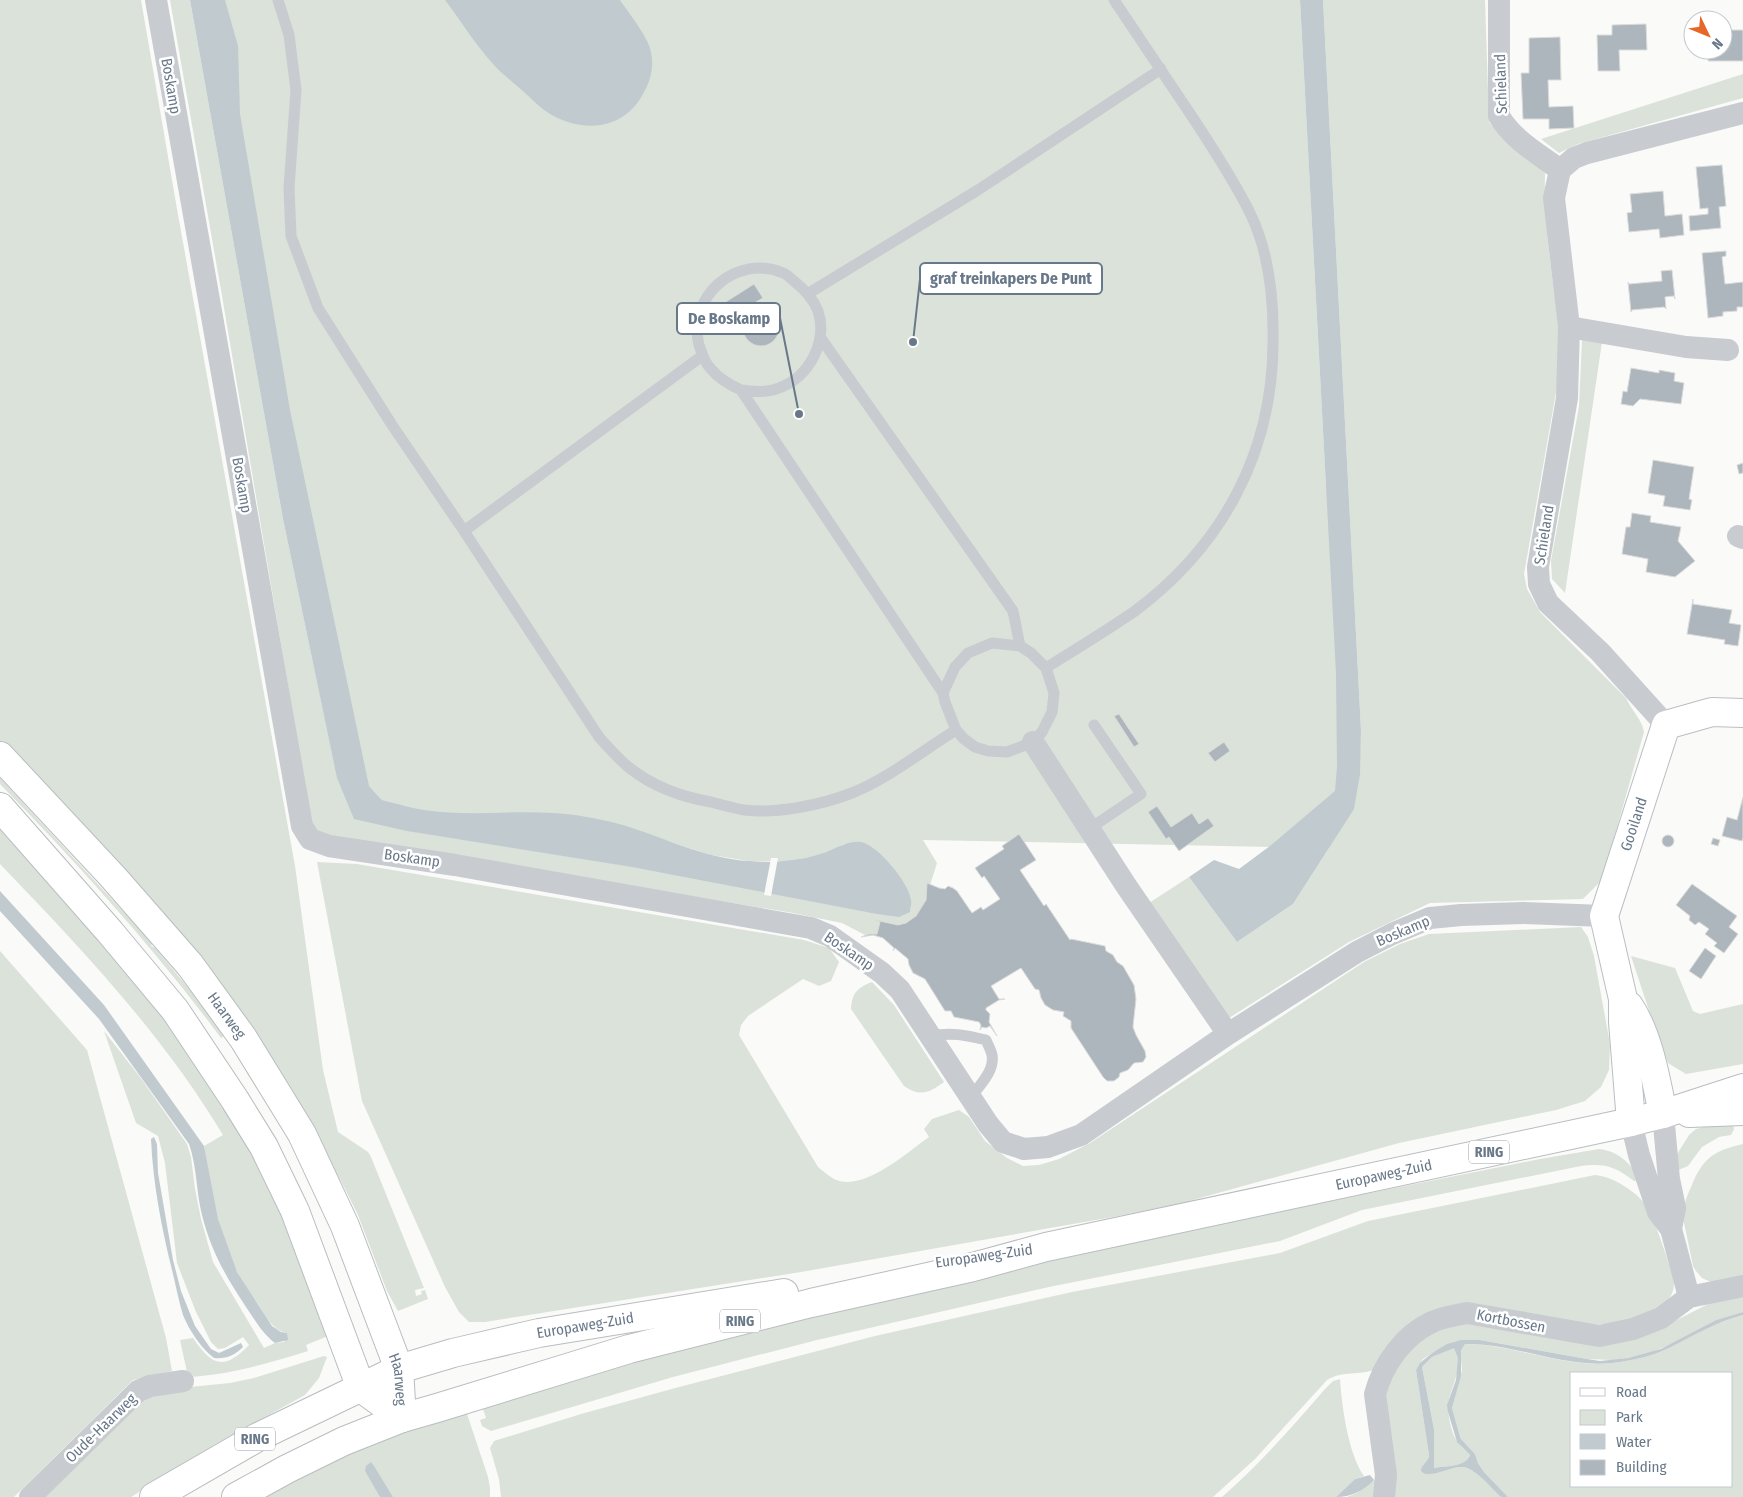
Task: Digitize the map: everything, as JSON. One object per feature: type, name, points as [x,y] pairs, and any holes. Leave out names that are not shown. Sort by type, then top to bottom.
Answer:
[{"type":"main road","points":[[1666,726],[1712,712],[1743,713]]},
{"type":"main road","name":"Gooiland","points":[[1604,916],[1666,726]]},
{"type":"main road","name":"Haarweg","points":[[0,756],[113,878],[190,965],[243,1038],[302,1134],[345,1226],[399,1369],[402,1418]]},
{"type":"main road","points":[[0,808],[110,932],[175,1010],[264,1147],[295,1211],[361,1388]]},
{"type":"main road","points":[[1604,916],[1623,999],[1631,1122]]},
{"type":"main road","points":[[1623,999],[1634,1014],[1654,1066],[1663,1114]]},
{"type":"main road","name":"Europaweg-Zuid","points":[[236,1497],[287,1468],[336,1445],[402,1418],[629,1349],[811,1303],[973,1267],[1046,1247],[1631,1122],[1663,1114],[1743,1088]]},
{"type":"main road","name":"Europaweg-Zuid","points":[[1663,1114],[1743,1111]]},
{"type":"main road","name":"Europaweg-Zuid","points":[[154,1497],[258,1437],[399,1369],[453,1353],[540,1333],[822,1287],[967,1256],[1046,1247]]},
{"type":"main road","name":"Haarweg","points":[[361,1388],[402,1418]]},
{"type":"street","name":"Boskamp","points":[[156,0],[302,826],[310,839],[329,846],[465,866],[811,928],[830,936],[882,973],[900,990],[988,1124],[1004,1142],[1024,1149],[1048,1147],[1081,1135],[1228,1034],[1357,952],[1392,934],[1430,918],[1523,913],[1604,916]]},
{"type":"street","name":"Schieland","points":[[1499,0],[1499,116],[1516,138],[1560,170],[1554,198],[1569,327],[1567,398],[1538,567],[1539,584],[1548,603],[1600,652],[1666,726]]},
{"type":"street","points":[[1560,170],[1574,158],[1743,113]]},
{"type":"street","points":[[1569,327],[1686,348],[1728,350]]},
{"type":"street","points":[[1033,742],[1127,887],[1228,1034]]},
{"type":"street","points":[[1663,1114],[1669,1179],[1675,1208],[1671,1229]]},
{"type":"street","points":[[1631,1122],[1639,1155],[1658,1212],[1671,1229],[1690,1297]]},
{"type":"street","name":"Kortbossen","points":[[1384,1497],[1386,1475],[1375,1394],[1378,1381],[1386,1365],[1410,1335],[1432,1322],[1449,1316],[1467,1313],[1599,1336],[1633,1329],[1660,1318],[1690,1297],[1743,1286]]},
{"type":"street","name":"Oude-Haarweg","points":[[30,1497],[138,1391],[150,1386],[183,1380]]},
{"type":"lane","points":[[278,0],[289,35],[296,90],[288,188],[291,236],[318,308],[392,424],[599,737],[615,755],[631,770],[660,787],[690,798],[746,810],[782,810],[816,804],[853,792],[886,775],[956,730]]},
{"type":"lane","points":[[1046,668],[1134,611],[1180,573],[1202,548],[1223,518],[1247,475],[1261,434],[1270,391],[1273,363],[1272,298],[1267,260],[1252,216],[1228,171],[1114,0]]},
{"type":"lane","points":[[809,293],[978,190],[1161,69]]},
{"type":"lane","points":[[749,268],[763,268],[784,273],[809,293],[818,312],[820,337],[814,357],[798,378],[778,389],[757,392],[741,390],[726,383],[710,368],[702,356],[697,335],[699,314],[704,301],[717,284],[729,276],[749,268]]},
{"type":"lane","points":[[820,337],[1013,611],[1020,646]]},
{"type":"lane","points":[[464,531],[702,356]]},
{"type":"lane","points":[[741,390],[944,693]]},
{"type":"lane","points":[[992,644],[1020,646],[1031,653],[1046,668],[1054,693],[1052,712],[1042,732],[1033,742],[1007,752],[988,751],[975,747],[956,730],[945,702],[944,693],[954,667],[968,653],[992,644]]},
{"type":"lane","points":[[1089,829],[1141,794],[1094,726]]},
{"type":"lane","points":[[930,1036],[947,1033],[961,1034],[986,1040],[992,1054],[992,1062],[987,1076],[971,1097]]},
{"type":"green space","points":[[0,0],[141,0],[295,866],[323,1070],[338,1132],[368,1152],[371,1157],[424,1288],[415,1290],[416,1296],[422,1294],[421,1291],[425,1290],[428,1299],[398,1311],[387,1291],[358,1215],[344,1187],[291,1088],[233,1000],[187,941],[0,741]]},
{"type":"green space","points":[[170,0],[190,0],[283,519],[335,767],[217,0],[1300,0],[1326,485],[1360,755],[1361,730],[1323,0],[1485,0],[1489,122],[1502,137],[1545,173],[1548,245],[1561,364],[1524,574],[1527,589],[1540,612],[1626,698],[1641,723],[1644,732],[1602,880],[1583,899],[1430,903],[1349,942],[1229,1018],[1149,903],[1189,877],[1237,942],[1293,904],[1329,848],[923,840],[937,863],[920,917],[904,933],[867,936],[842,923],[793,913],[313,833]],"holes":[[[410,831],[649,835],[711,855],[749,861],[789,861],[819,855],[844,844],[872,847],[891,865],[904,884],[911,900],[910,911]]]},
{"type":"green space","points":[[1743,74],[1743,98],[1578,144],[1559,153],[1541,139]]},
{"type":"green space","points":[[1582,340],[1602,342],[1565,593],[1552,579],[1551,561],[1579,406]]},
{"type":"green space","points":[[0,778],[152,943],[151,946],[155,948],[191,991],[224,1036],[221,1038],[115,908],[0,784]]},
{"type":"green space","points":[[0,828],[75,911],[176,1031],[267,1173],[328,1336],[306,1345],[308,1351],[236,1371],[191,1377],[187,1372],[180,1340],[193,1338],[206,1355],[219,1362],[232,1359],[249,1345],[243,1337],[225,1348],[218,1349],[211,1342],[196,1312],[177,1263],[165,1163],[158,1136],[136,1123],[104,1031],[140,1077],[187,1144],[191,1157],[201,1219],[213,1262],[264,1348],[275,1343],[284,1342],[287,1333],[273,1326],[267,1318],[237,1272],[224,1242],[209,1178],[204,1146],[223,1135],[200,1098],[147,1027],[90,960],[0,864]]},
{"type":"green space","points":[[317,862],[357,864],[804,940],[829,948],[839,962],[831,981],[819,986],[803,979],[748,1016],[741,1025],[739,1035],[818,1167],[834,1179],[845,1182],[858,1181],[884,1169],[929,1137],[924,1129],[932,1119],[959,1110],[969,1117],[985,1141],[1007,1158],[1023,1166],[1039,1165],[1059,1159],[1090,1143],[1364,962],[1400,944],[1429,934],[1581,927],[1588,937],[1594,956],[1610,1044],[1609,1070],[1601,1087],[1585,1101],[1556,1110],[1399,1143],[1182,1203],[801,1272],[485,1322],[469,1322],[459,1312],[445,1287],[362,1101]]},
{"type":"green space","points":[[0,951],[87,1050],[166,1338],[172,1371],[133,1380],[14,1497],[0,1497]]},
{"type":"green space","points":[[1631,956],[1675,968],[1693,1011],[1700,1014],[1743,1004],[1743,1064],[1686,1074],[1668,1063]]},
{"type":"green space","points":[[872,982],[894,1005],[944,1082],[934,1089],[915,1092],[904,1086],[851,1009],[856,992]]},
{"type":"green space","points":[[1732,1120],[1734,1129],[1731,1135],[1719,1137],[1702,1147],[1688,1166],[1676,1171],[1674,1159],[1689,1135],[1696,1129]]},
{"type":"green space","points":[[1743,1144],[1743,1278],[1713,1283],[1702,1278],[1693,1266],[1682,1213],[1695,1177],[1705,1162],[1717,1153]]},
{"type":"green space","points":[[1599,1149],[1618,1155],[1628,1163],[1640,1180],[1634,1181],[1621,1172],[1603,1165],[1581,1166],[1362,1210],[1280,1241],[1049,1287],[817,1340],[673,1377],[491,1431],[482,1426],[480,1420],[486,1418],[481,1403],[742,1327],[1190,1229],[1540,1159]]},
{"type":"green space","points":[[1595,1175],[1602,1176],[1624,1186],[1647,1206],[1662,1243],[1674,1282],[1672,1294],[1664,1304],[1635,1318],[1593,1325],[1474,1305],[1376,1369],[1339,1375],[1327,1380],[1255,1459],[1213,1497],[501,1497],[499,1479],[490,1448],[494,1441],[581,1414],[875,1336],[1072,1292],[1280,1253],[1368,1221]]},
{"type":"green space","points":[[1743,1293],[1743,1312],[1716,1320],[1672,1344],[1652,1352],[1628,1358],[1612,1360],[1587,1359],[1480,1340],[1460,1340],[1432,1353],[1423,1359],[1416,1370],[1429,1455],[1428,1462],[1423,1465],[1429,1474],[1460,1467],[1471,1470],[1477,1473],[1501,1497],[1391,1497],[1385,1405],[1387,1383],[1400,1359],[1426,1336],[1454,1323],[1663,1327],[1718,1299]]},
{"type":"green space","points":[[1743,1315],[1743,1497],[1508,1497],[1484,1472],[1475,1454],[1461,1439],[1452,1408],[1462,1370],[1460,1350],[1465,1344],[1502,1348],[1575,1362],[1593,1364],[1612,1363],[1660,1352],[1713,1326]]},
{"type":"green space","points":[[1454,1347],[1459,1362],[1449,1400],[1449,1416],[1452,1431],[1457,1441],[1470,1455],[1468,1459],[1460,1464],[1434,1468],[1434,1429],[1422,1367],[1432,1357]]},
{"type":"green space","points":[[324,1356],[327,1357],[319,1378],[305,1395],[216,1444],[131,1497],[40,1497],[144,1396],[254,1378]]},
{"type":"green space","points":[[1340,1379],[1344,1416],[1350,1443],[1358,1466],[1364,1476],[1355,1479],[1336,1497],[1222,1497],[1263,1458],[1333,1381]]},
{"type":"green space","points":[[465,1408],[488,1477],[490,1497],[393,1497],[370,1462],[380,1497],[259,1497],[333,1459]]},
{"type":"green space","points":[[1374,1480],[1379,1484],[1378,1497],[1347,1497],[1357,1493]]},
{"type":"water","points":[[190,0],[225,0],[238,46],[240,114],[290,410],[369,786],[382,800],[419,809],[457,813],[533,812],[569,814],[619,824],[700,852],[750,861],[792,860],[822,853],[844,844],[861,842],[876,850],[899,875],[909,893],[911,902],[910,912],[899,917],[877,914],[632,867],[407,831],[354,819],[337,778],[283,519]]},
{"type":"water","points":[[445,0],[620,0],[649,46],[652,62],[648,83],[636,105],[626,115],[614,121],[588,126],[560,119],[541,108],[497,68],[480,49]]},
{"type":"water","points":[[1300,0],[1323,0],[1361,730],[1360,774],[1354,809],[1293,904],[1237,942],[1189,877],[1214,860],[1239,869],[1270,846],[1335,791],[1337,767],[1336,673]]},
{"type":"water","points":[[0,891],[104,1005],[204,1146],[218,1219],[237,1272],[272,1326],[281,1332],[287,1333],[288,1340],[275,1343],[266,1335],[239,1296],[220,1263],[202,1215],[194,1161],[189,1144],[99,1019],[0,911]]},
{"type":"water","points":[[154,1137],[157,1144],[158,1173],[173,1260],[181,1291],[195,1326],[211,1349],[219,1353],[241,1343],[243,1347],[230,1356],[214,1358],[209,1354],[196,1338],[183,1315],[165,1241],[159,1207],[152,1156],[151,1139]]},
{"type":"water","points":[[1743,1312],[1743,1315],[1713,1326],[1660,1352],[1612,1363],[1593,1364],[1575,1362],[1502,1347],[1465,1344],[1461,1350],[1461,1376],[1452,1408],[1459,1433],[1461,1439],[1475,1454],[1484,1472],[1508,1497],[1501,1497],[1481,1477],[1467,1468],[1462,1467],[1430,1474],[1425,1474],[1421,1471],[1429,1455],[1416,1370],[1420,1363],[1447,1344],[1460,1340],[1480,1340],[1600,1361],[1628,1358],[1661,1349],[1716,1320]],"holes":[[[1454,1348],[1458,1358],[1456,1380],[1447,1405],[1457,1442],[1470,1455],[1468,1459],[1460,1464],[1434,1468],[1434,1429],[1422,1367],[1432,1357]]]},
{"type":"water","points":[[371,1462],[393,1497],[380,1497],[365,1471],[366,1466]]},
{"type":"water","points":[[1370,1475],[1374,1480],[1366,1487],[1352,1495],[1336,1497],[1355,1479]]},
{"type":"pier","points":[[771,858],[778,858],[771,896],[764,895]]},
{"type":"building","points":[[1646,24],[1647,50],[1619,50],[1620,71],[1598,71],[1597,35],[1612,35],[1612,25]]},
{"type":"building","points":[[1733,30],[1743,30],[1743,61],[1708,61],[1733,60]]},
{"type":"building","points":[[1560,37],[1561,80],[1548,80],[1549,107],[1573,106],[1574,128],[1549,129],[1549,119],[1523,119],[1521,73],[1529,73],[1529,38]]},
{"type":"building","points":[[1722,165],[1726,206],[1719,207],[1721,228],[1690,231],[1689,216],[1708,214],[1708,208],[1700,209],[1696,167]]},
{"type":"building","points":[[1663,191],[1665,216],[1682,214],[1684,235],[1660,238],[1659,229],[1629,232],[1627,213],[1632,212],[1630,194]]},
{"type":"building","points":[[1726,251],[1726,256],[1722,257],[1725,284],[1743,282],[1743,307],[1737,307],[1737,311],[1723,312],[1723,316],[1708,318],[1702,253]]},
{"type":"building","points":[[1672,270],[1675,299],[1674,296],[1665,297],[1666,309],[1664,307],[1632,310],[1631,312],[1628,282],[1629,284],[1662,281],[1661,271]]},
{"type":"building","points":[[754,284],[763,298],[756,302],[758,309],[745,318],[739,314],[733,317],[724,303]]},
{"type":"building","points":[[761,310],[768,311],[774,315],[778,321],[778,335],[774,341],[768,345],[761,346],[754,345],[748,341],[744,335],[743,328],[744,321],[748,315],[754,311]]},
{"type":"building","points":[[1631,368],[1659,373],[1659,370],[1675,373],[1674,381],[1684,383],[1681,404],[1640,399],[1633,406],[1621,404],[1623,391],[1627,392]]},
{"type":"building","points":[[1653,460],[1694,467],[1689,499],[1692,500],[1690,510],[1663,506],[1665,496],[1648,493]]},
{"type":"building","points":[[1743,463],[1743,473],[1739,474],[1737,465]]},
{"type":"building","points":[[1632,513],[1651,516],[1650,522],[1681,527],[1678,541],[1695,561],[1675,577],[1646,572],[1648,559],[1622,554],[1626,527],[1630,527]]},
{"type":"building","points":[[1693,599],[1693,604],[1732,610],[1729,623],[1741,625],[1738,646],[1724,644],[1725,640],[1687,634]]},
{"type":"building","points":[[1119,714],[1139,744],[1134,747],[1114,716]]},
{"type":"building","points":[[1224,742],[1230,751],[1215,762],[1208,753]]},
{"type":"building","points":[[1743,797],[1742,841],[1722,836],[1727,817],[1737,820]]},
{"type":"building","points":[[1157,806],[1171,827],[1192,813],[1199,824],[1208,818],[1214,826],[1179,851],[1169,837],[1166,839],[1148,812]]},
{"type":"building","points":[[1019,834],[1036,860],[1020,870],[1044,906],[1046,904],[1070,940],[1105,946],[1106,951],[1113,955],[1117,962],[1123,966],[1134,985],[1136,999],[1133,1027],[1146,1057],[1143,1062],[1134,1063],[1128,1070],[1120,1073],[1119,1077],[1114,1081],[1107,1081],[1103,1077],[1071,1028],[1071,1021],[1063,1016],[1064,1012],[1053,1010],[1045,1005],[1039,990],[1035,989],[1021,968],[991,986],[999,999],[1005,999],[999,1000],[986,1008],[990,1014],[989,1022],[997,1036],[990,1026],[982,1027],[980,1030],[981,1025],[979,1022],[954,1017],[951,1011],[945,1011],[925,979],[913,973],[908,959],[895,948],[893,951],[894,948],[883,938],[873,935],[861,937],[877,934],[880,922],[875,920],[898,925],[906,923],[916,916],[926,900],[927,883],[939,888],[945,889],[948,886],[953,888],[972,913],[981,907],[983,910],[1000,899],[984,876],[982,878],[975,868],[1004,849],[1002,846]]},
{"type":"building","points":[[1670,835],[1673,836],[1673,846],[1666,847],[1663,846],[1662,839],[1663,836]]},
{"type":"building","points":[[1713,838],[1720,840],[1718,846],[1711,844]]},
{"type":"building","points":[[1692,884],[1737,916],[1729,927],[1738,934],[1724,953],[1714,946],[1717,943],[1705,934],[1709,929],[1699,922],[1695,925],[1689,920],[1690,916],[1676,905]]},
{"type":"building","points":[[1705,948],[1716,956],[1701,979],[1689,971]]},
{"type":"place","name":"graf treinkapers De Punt","points":[[913,342]]},
{"type":"place","name":"De Boskamp","points":[[799,414]]}]
